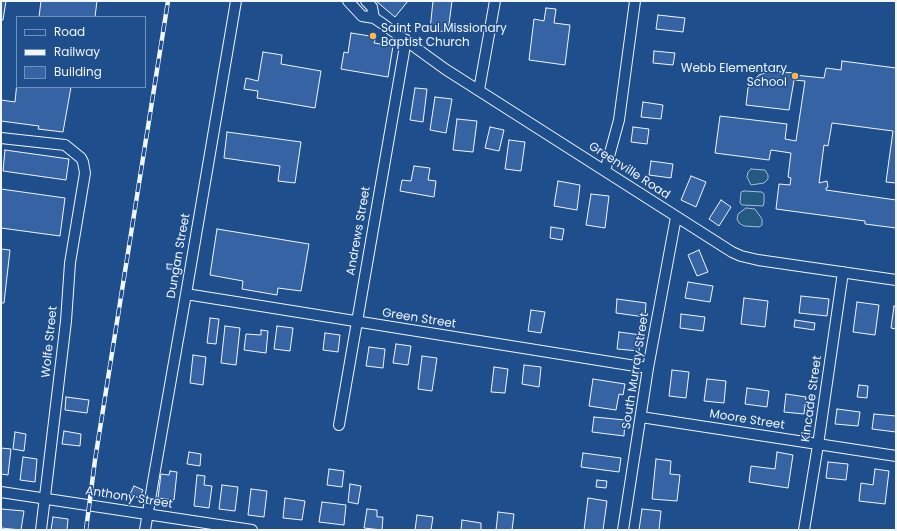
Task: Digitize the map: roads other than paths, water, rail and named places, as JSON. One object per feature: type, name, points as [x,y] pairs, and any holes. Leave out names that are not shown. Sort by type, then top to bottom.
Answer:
[{"type":"street","name":"Dungan Street","points":[[145,530],[236,1]]},
{"type":"street","name":"Greenville Road","points":[[348,1],[362,16],[374,18],[445,69],[676,217],[741,256],[758,260],[896,280]]},
{"type":"street","points":[[366,1],[372,7],[374,18]]},
{"type":"street","points":[[479,90],[495,1]]},
{"type":"street","points":[[605,171],[618,120],[635,1]]},
{"type":"street","name":"Andrews Street","points":[[339,425],[406,40]]},
{"type":"street","name":"Wolfe Street","points":[[1,138],[65,146],[81,158],[85,173],[70,263],[66,321],[41,530]]},
{"type":"street","name":"South Murray Street","points":[[623,530],[648,368],[676,217]]},
{"type":"street","name":"Kincade Street","points":[[804,530],[843,272]]},
{"type":"street","name":"Green Street","points":[[186,294],[648,368]]},
{"type":"street","name":"Moore Street","points":[[641,417],[896,456]]},
{"type":"street","name":"Anthony Street","points":[[1,492],[252,530]]},
{"type":"railway","points":[[86,530],[95,460],[168,1]]},
{"type":"place","name":"Saint Paul Missionary Baptist Church","points":[[373,36]]},
{"type":"place","name":"Webb Elementary School","points":[[795,76]]}]
